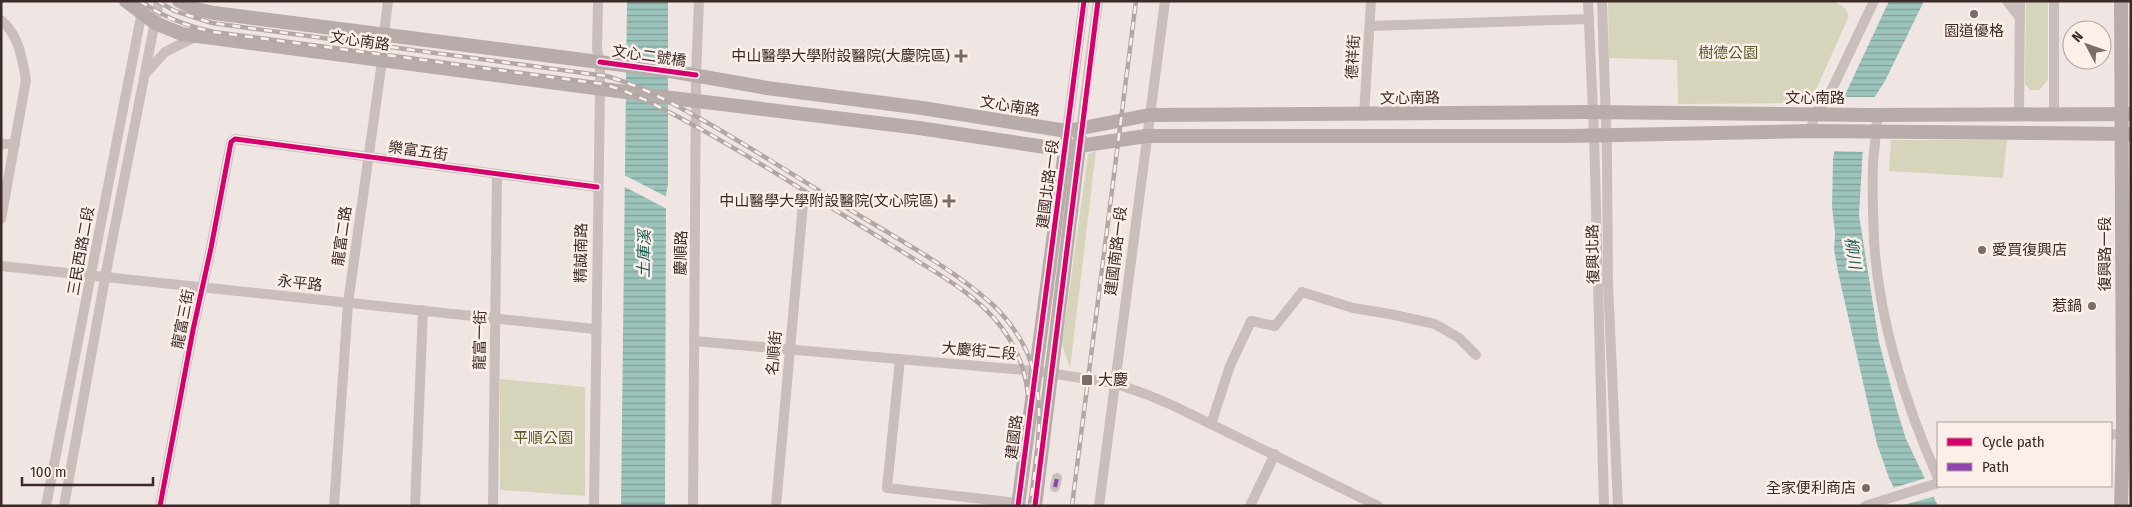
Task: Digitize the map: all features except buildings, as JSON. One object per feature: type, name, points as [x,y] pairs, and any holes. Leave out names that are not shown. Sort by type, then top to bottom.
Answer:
[{"type":"main road","name":"文心南路","points":[[126,1],[143,8],[155,23],[182,34],[600,89]]},
{"type":"main road","name":"文心南路","points":[[179,1],[207,12],[600,62]]},
{"type":"main road","name":"復興路一段","points":[[2121,1],[2126,114],[2121,506]]},
{"type":"main road","name":"文心二號橋","points":[[600,62],[696,75]]},
{"type":"main road","name":"文心南路","points":[[696,75],[767,88],[922,108],[1067,131],[1149,115],[1599,113],[1814,115],[2126,114]]},
{"type":"main road","points":[[600,89],[919,128],[1065,150],[1079,146],[1146,136],[1811,132],[2126,133]]},
{"type":"main road","name":"建國北路一段","points":[[1050,373],[1081,128]]},
{"type":"main road","name":"建國北路一段","points":[[1036,371],[1067,131]]},
{"type":"main road","name":"建國路","points":[[1018,504],[1036,371]]},
{"type":"main road","name":"建國路","points":[[1034,506],[1050,373]]},
{"type":"street","name":"三民西路二段","points":[[64,506],[105,277],[159,1]]},
{"type":"street","points":[[197,1],[207,12]]},
{"type":"street","points":[[384,34],[388,1]]},
{"type":"street","name":"精誠南路","points":[[594,506],[597,187],[600,89],[600,62],[597,49],[598,1]]},
{"type":"street","name":"慶順路","points":[[693,506],[695,100],[699,1]]},
{"type":"street","name":"建國北路一段","points":[[1067,131],[1084,1]]},
{"type":"street","name":"建國北路一段","points":[[1081,128],[1098,1]]},
{"type":"street","name":"建國南路一段","points":[[1099,506],[1165,1]]},
{"type":"street","name":"德祥街","points":[[1364,115],[1371,1]]},
{"type":"street","name":"復興北路","points":[[1588,1],[1588,19],[1599,113],[1618,506]]},
{"type":"street","name":"復興北路","points":[[1599,113],[1602,1]]},
{"type":"street","points":[[1811,132],[1814,115],[1830,93],[1874,1]]},
{"type":"street","points":[[2007,1],[2020,18]]},
{"type":"street","points":[[2019,114],[2020,1]]},
{"type":"street","points":[[2054,1],[2054,114]]},
{"type":"street","name":"三民西路二段","points":[[46,506],[143,8]]},
{"type":"street","points":[[1370,26],[1588,19]]},
{"type":"street","points":[[1,20],[17,42],[26,80],[1,219]]},
{"type":"street","points":[[145,75],[165,52],[197,36]]},
{"type":"street","name":"龍富二路","points":[[334,506],[348,303],[382,61]]},
{"type":"street","points":[[1874,115],[1872,133],[1874,241],[1886,326],[1890,345],[1917,428],[1937,478]]},
{"type":"street","name":"復興北路","points":[[1600,134],[1604,506]]},
{"type":"street","name":"樂富五街","points":[[235,139],[597,187]]},
{"type":"street","name":"龍富三街","points":[[160,506],[231,142],[235,139]]},
{"type":"street","points":[[1,144],[15,144]]},
{"type":"street","name":"龍富一街","points":[[493,506],[497,174]]},
{"type":"street","name":"名順街","points":[[776,506],[803,204]]},
{"type":"street","name":"永平路","points":[[1,266],[595,328]]},
{"type":"street","points":[[1211,424],[1230,366],[1251,320],[1275,326],[1302,292],[1354,308],[1435,324],[1459,338],[1476,355]]},
{"type":"street","points":[[415,506],[423,310]]},
{"type":"street","name":"大慶街二段","points":[[694,341],[1036,371],[1114,383],[1148,394],[1275,454],[1378,506]]},
{"type":"street","points":[[900,358],[887,488],[1018,504]]},
{"type":"street","points":[[1250,506],[1275,454]]},
{"type":"street","points":[[1865,506],[1937,481]]},
{"type":"green space","name":"樹德公園","points":[[1608,1],[1833,1],[1845,8],[1849,16],[1810,103],[1678,104],[1677,60],[1609,58]]},
{"type":"green space","points":[[2026,1],[2048,1],[2048,80],[2039,90],[2030,90],[2025,84]]},
{"type":"green space","points":[[1891,140],[2007,140],[2003,178],[1889,171]]},
{"type":"green space","points":[[1096,151],[1070,369],[1062,344],[1088,154]]},
{"type":"green space","name":"平順公園","points":[[500,379],[585,387],[585,496],[500,490]]},
{"type":"water","name":"土庫溪","points":[[627,1],[668,1],[665,506],[621,506]]},
{"type":"water","name":"柳川","points":[[1889,1],[1924,1],[1885,81],[1865,112],[1859,215],[1879,342],[1897,410],[1906,439],[1938,506],[1903,506],[1889,478],[1877,444],[1834,249],[1835,234],[1832,206],[1833,160],[1838,121],[1845,95]]},
{"type":"pier","points":[[1842,97],[1877,97],[1867,113],[1864,152],[1832,151],[1835,121]]},
{"type":"pier","points":[[624,175],[669,198],[669,210],[623,186]]},
{"type":"pier","points":[[1926,478],[1936,496],[1900,506],[1893,488]]},
{"type":"railway","points":[[140,1],[157,12],[175,20],[214,32],[603,84],[644,99],[721,141],[951,282],[978,303],[1001,326],[1020,359],[1029,400],[1028,442],[1020,506]]},
{"type":"railway","points":[[157,1],[175,11],[212,23],[606,76],[653,94],[718,129],[940,265],[975,290],[1006,319],[1024,346],[1032,365],[1039,405],[1038,445],[1030,506]]},
{"type":"railway","points":[[1072,506],[1136,1]]},
{"type":"marked path","points":[[1055,487],[1057,478]]},
{"type":"cycle path","points":[[1018,506],[1084,1]]},
{"type":"cycle path","points":[[1035,506],[1098,1]]},
{"type":"cycle path","points":[[600,62],[696,75]]},
{"type":"cycle path","points":[[160,506],[231,142],[235,139],[597,187]]},
{"type":"place","name":"園道優格","points":[[1974,14]]},
{"type":"place","name":"中山醫學大學附設醫院(大慶院區)","points":[[961,56]]},
{"type":"place","name":"中山醫學大學附設醫院(文心院區)","points":[[949,201]]},
{"type":"place","name":"愛買復興店","points":[[1982,250]]},
{"type":"place","name":"惹鍋","points":[[2092,306]]},
{"type":"place","name":"大慶","points":[[1087,380]]},
{"type":"place","name":"全家便利商店","points":[[1866,488]]}]
